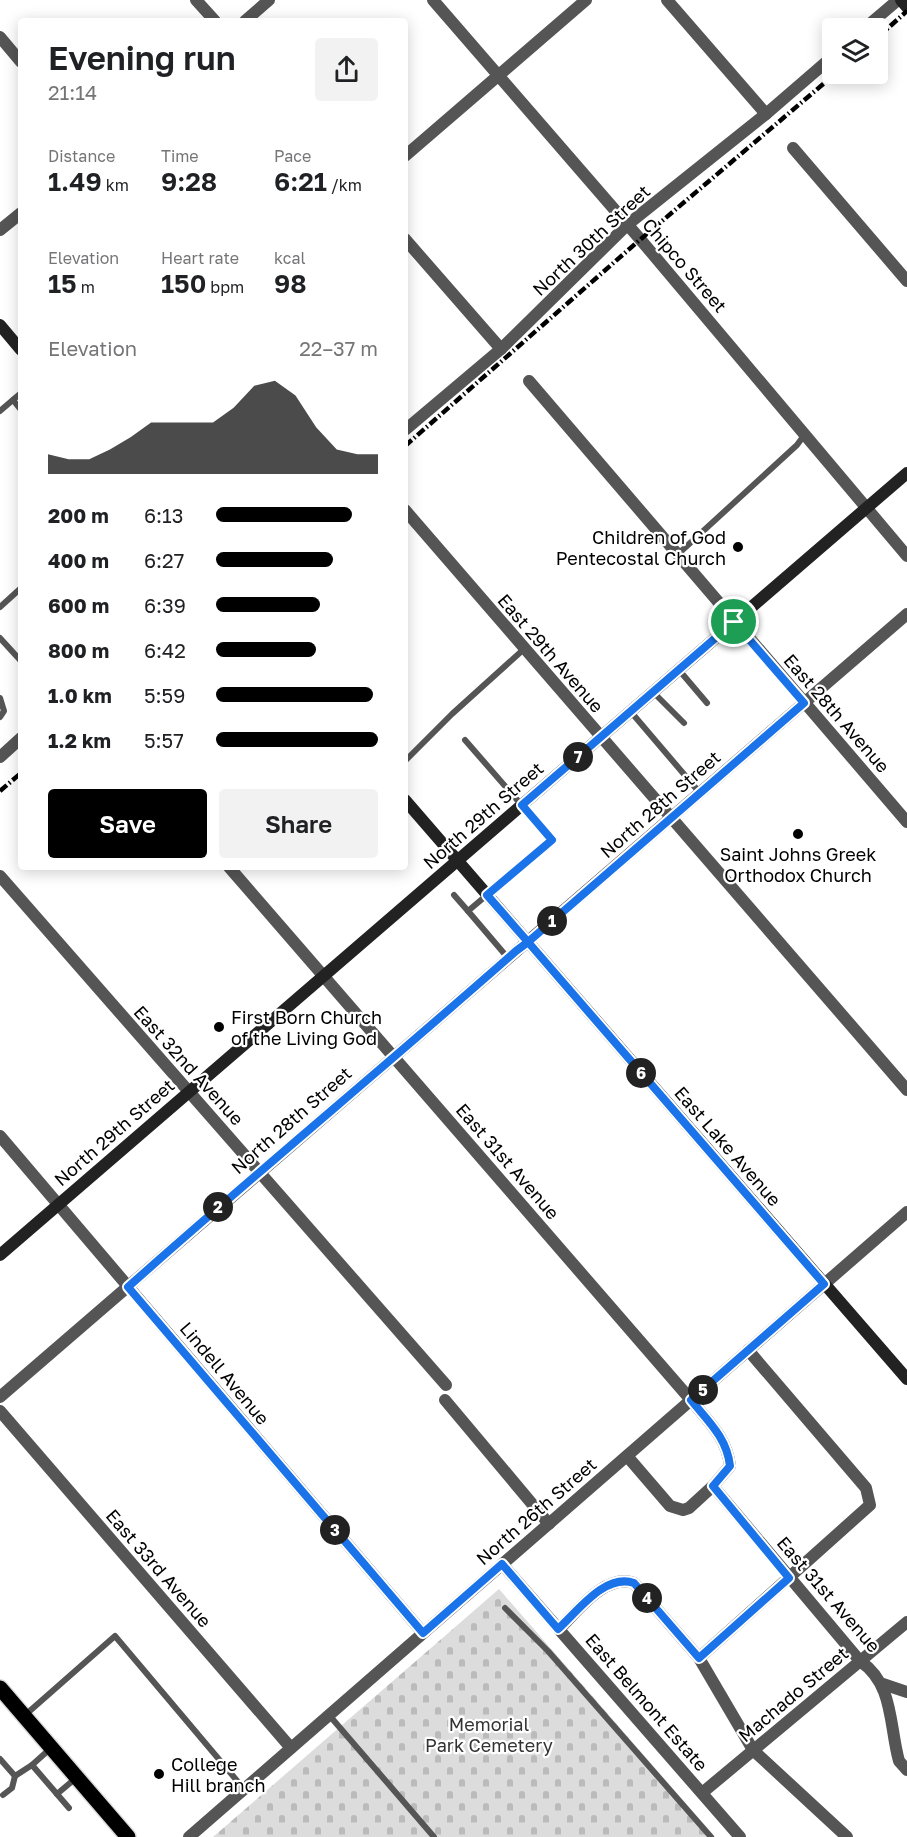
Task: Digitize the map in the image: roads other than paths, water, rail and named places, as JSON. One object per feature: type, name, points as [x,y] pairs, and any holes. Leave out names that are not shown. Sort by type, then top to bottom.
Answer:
[{"type":"main road","points":[[1,1692],[128,1837]]},
{"type":"street","points":[[196,0],[212,18]]},
{"type":"street","points":[[248,18],[269,0]]},
{"type":"street","name":"Chipco Street","points":[[433,0],[907,556]]},
{"type":"street","points":[[408,153],[586,0]]},
{"type":"street","points":[[667,0],[766,114]]},
{"type":"street","points":[[878,18],[900,0],[907,7]]},
{"type":"street","points":[[0,37],[18,58]]},
{"type":"street","name":"North 30th Street","points":[[408,427],[501,349],[627,225],[766,114],[822,66]]},
{"type":"street","points":[[793,148],[907,281]]},
{"type":"street","points":[[0,230],[18,215]]},
{"type":"street","points":[[408,242],[501,349]]},
{"type":"street","points":[[0,325],[18,346]]},
{"type":"street","name":"East 28th Avenue","points":[[529,381],[907,822]]},
{"type":"street","name":"North 29th Street","points":[[0,1255],[907,473]]},
{"type":"street","name":"East 29th Avenue","points":[[408,514],[907,1090]]},
{"type":"street","name":"North 28th Street","points":[[0,1397],[259,1170],[672,819],[907,614]]},
{"type":"street","points":[[0,757],[18,741]]},
{"type":"street","name":"East Lake Avenue","points":[[408,804],[907,1379]]},
{"type":"street","name":"East 31st Avenue","points":[[232,870],[691,1400],[722,1438],[728,1452],[730,1466],[713,1486],[689,1508],[676,1509],[670,1506],[627,1456]]},
{"type":"street","name":"East 32nd Avenue","points":[[0,876],[446,1385]]},
{"type":"street","name":"Lindell Avenue","points":[[0,1137],[59,1203],[423,1633]]},
{"type":"street","name":"North 26th Street","points":[[189,1837],[907,1212]]},
{"type":"street","points":[[699,1658],[866,1512],[870,1505],[870,1497],[866,1488],[748,1350]]},
{"type":"street","points":[[445,1400],[549,1524]]},
{"type":"street","name":"East 33rd Avenue","points":[[0,1411],[291,1748]]},
{"type":"street","name":"East 31st Avenue","points":[[713,1486],[860,1661],[869,1667],[883,1684]]},
{"type":"street","name":"East Belmont Estate","points":[[502,1564],[740,1837]]},
{"type":"street","points":[[558,1629],[606,1586],[624,1580],[634,1583],[699,1658],[753,1750],[847,1837]]},
{"type":"street","name":"Machado Street","points":[[702,1793],[907,1622]]},
{"type":"street","points":[[883,1684],[907,1692]]},
{"type":"street","points":[[883,1684],[899,1761],[907,1770]]},
{"type":"lane","points":[[0,411],[18,396]]},
{"type":"lane","points":[[13,400],[18,406]]},
{"type":"lane","points":[[677,555],[797,445],[805,434]]},
{"type":"lane","points":[[0,607],[18,591]]},
{"type":"lane","points":[[0,637],[18,658]]},
{"type":"lane","points":[[408,758],[452,714],[524,650]]},
{"type":"lane","points":[[679,670],[707,703]]},
{"type":"lane","points":[[653,692],[684,723]]},
{"type":"lane","points":[[0,698],[4,711],[0,717]]},
{"type":"lane","points":[[630,711],[701,793]]},
{"type":"lane","points":[[465,740],[552,840],[468,911]]},
{"type":"lane","points":[[454,895],[508,958]]},
{"type":"lane","points":[[505,1608],[548,1651],[711,1837]]},
{"type":"lane","points":[[24,1716],[115,1636],[244,1789]]},
{"type":"lane","points":[[329,1715],[434,1837]]},
{"type":"lane","points":[[3,1795],[12,1788],[15,1776],[51,1748]]},
{"type":"lane","points":[[0,1758],[15,1776]]},
{"type":"lane","points":[[32,1765],[69,1808]]},
{"type":"lane","points":[[57,1794],[76,1777]]},
{"type":"railway","points":[[888,28],[907,11]]},
{"type":"railway","points":[[408,443],[635,244],[823,84]]},
{"type":"railway","points":[[0,791],[18,776]]},
{"type":"place","name":"Children of God Pentecostal Church","points":[[738,547]]},
{"type":"place","name":"Saint Johns Greek Orthodox Church","points":[[798,834]]},
{"type":"place","name":"First Born Church of the Living God","points":[[219,1027]]},
{"type":"place","name":"College Hill branch","points":[[159,1774]]},
{"type":"park label","name":"Memorial Park Cemetery","points":[[489,1734]]}]
